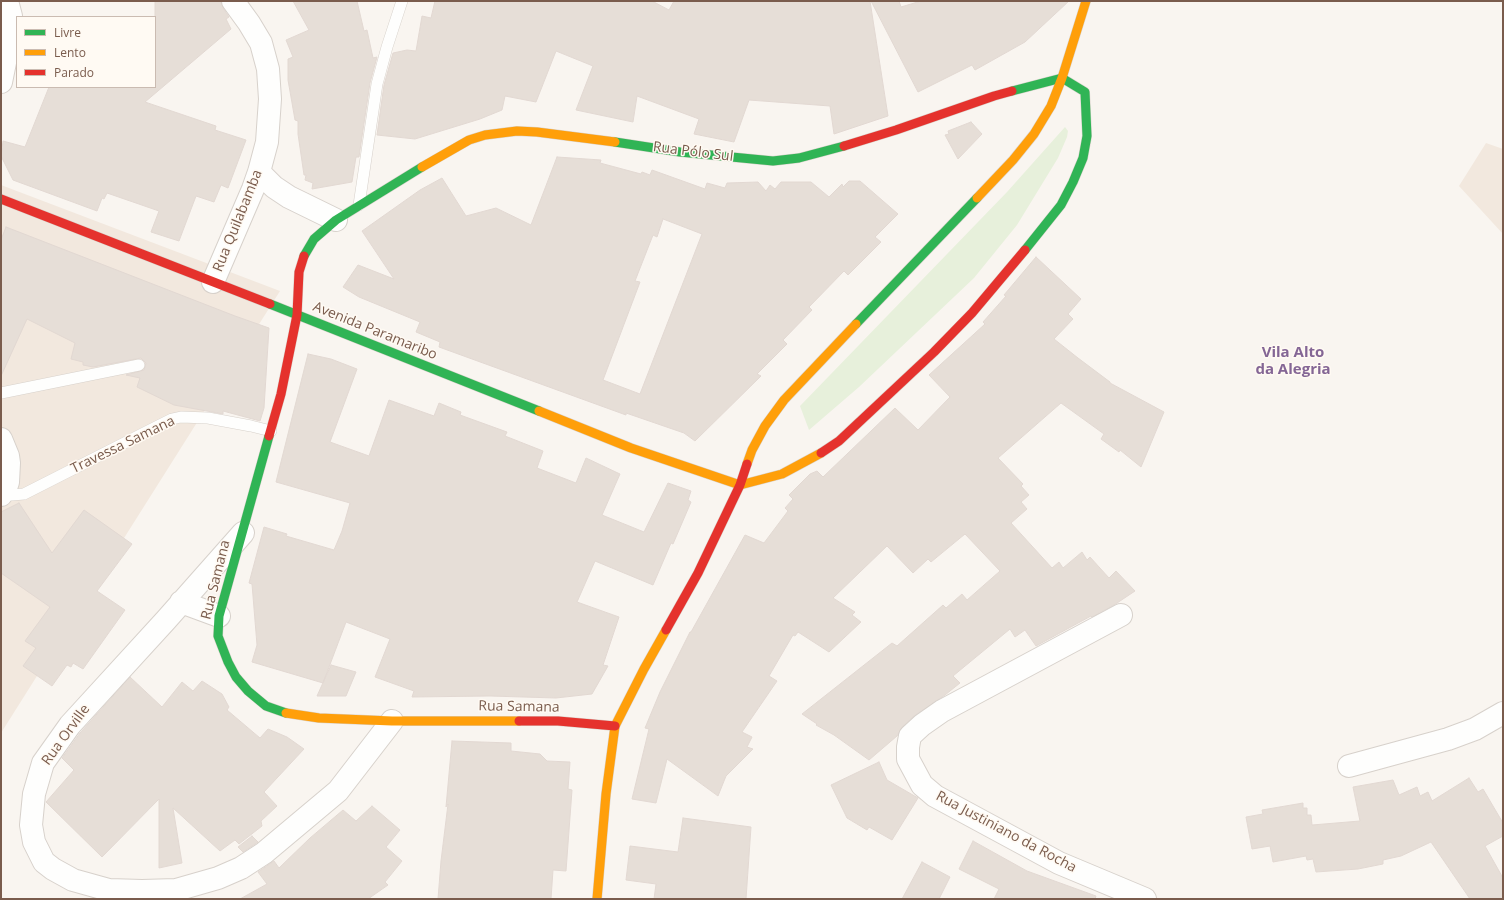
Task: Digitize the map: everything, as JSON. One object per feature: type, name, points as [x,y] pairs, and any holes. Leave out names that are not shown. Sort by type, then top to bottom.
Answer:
[{"type":"street","points":[[1,82],[11,33],[7,1]]},
{"type":"street","name":"Rua Quilabamba","points":[[213,282],[254,189],[267,142],[270,99],[268,69],[261,43],[233,1]]},
{"type":"street","points":[[597,899],[606,794],[615,726],[644,669],[698,573],[740,485],[752,450],[765,426],[784,400],[1013,160],[1034,134],[1051,106],[1062,78],[1086,1]]},
{"type":"street","points":[[740,485],[782,474],[812,459],[840,441],[934,352],[972,313],[1036,239],[1061,205],[1073,182],[1083,158],[1087,136],[1085,92],[1062,78]]},
{"type":"street","name":"Rua Pólo Sul","points":[[296,315],[299,272],[305,253],[314,239],[336,220],[469,140],[502,132],[537,132],[597,138],[680,152],[773,161],[788,160],[896,130],[994,96],[1062,78]]},
{"type":"street","points":[[259,172],[274,187],[289,198],[336,220]]},
{"type":"street","name":"Avenida Paramaribo","points":[[1,199],[630,448],[740,485]]},
{"type":"street","name":"Rua Samana","points":[[296,315],[281,394],[243,533],[223,596],[219,616],[218,636],[228,662],[236,677],[248,691],[266,706],[289,714],[319,718],[392,721],[558,721],[615,726]]},
{"type":"street","points":[[1,439],[8,456],[9,463],[8,482],[2,494]]},
{"type":"street","name":"Rua Orville","points":[[243,533],[70,724],[43,764],[34,794],[31,825],[34,842],[44,862],[53,869],[73,880],[89,886],[108,890],[176,890],[218,878],[241,868],[264,853],[338,791],[392,721]]},
{"type":"street","points":[[181,602],[219,616]]},
{"type":"street","name":"Rua Justiniano da Rocha","points":[[1121,615],[942,711],[922,725],[910,736],[908,759],[922,785],[936,796],[1059,863],[1145,899]]},
{"type":"street","points":[[1350,766],[1448,739],[1475,729],[1503,713]]},
{"type":"lane","points":[[359,206],[377,84],[402,1]]},
{"type":"lane","points":[[1,393],[139,365]]},
{"type":"lane","name":"Travessa Samana","points":[[2,494],[24,494],[156,427],[181,417],[208,418],[251,426],[270,432]]},
{"type":"shaded area","points":[[1486,143],[1503,149],[1503,234],[1459,186]]},
{"type":"shaded area","points":[[1,185],[280,291],[1,733]]},
{"type":"green space","points":[[1065,127],[1068,131],[1067,137],[1058,158],[1017,225],[974,278],[859,387],[809,430],[800,406],[1007,192]]},
{"type":"building","points":[[155,1],[221,1],[223,8],[229,17],[226,19],[231,29],[145,102],[216,126],[215,130],[246,140],[228,188],[221,185],[214,202],[196,196],[179,241],[151,232],[159,211],[107,193],[104,199],[102,198],[97,211],[13,180],[1,156],[3,141],[25,147],[49,88],[156,88]]},
{"type":"building","points":[[293,1],[357,1],[364,31],[367,30],[373,58],[377,57],[370,83],[359,157],[356,157],[352,182],[312,189],[313,183],[305,180],[306,175],[304,175],[298,134],[298,121],[295,120],[288,80],[288,59],[293,57],[286,40],[309,30]]},
{"type":"building","points":[[435,1],[652,1],[669,10],[674,1],[870,1],[888,116],[834,134],[830,106],[749,100],[734,142],[694,134],[699,119],[637,96],[633,122],[576,110],[593,66],[556,51],[536,102],[505,96],[502,110],[480,119],[415,139],[377,135],[384,85],[393,53],[407,50],[416,51],[422,16],[431,18]]},
{"type":"building","points":[[871,1],[899,1],[901,7],[921,1],[1069,1],[1025,42],[975,70],[972,65],[918,92]]},
{"type":"building","points":[[971,122],[982,134],[958,159],[945,135],[949,134],[948,131]]},
{"type":"building","points":[[557,157],[601,160],[600,163],[641,174],[642,172],[650,175],[652,170],[705,189],[707,183],[725,188],[727,183],[758,182],[766,191],[770,185],[775,189],[781,182],[811,182],[829,197],[842,184],[843,187],[849,181],[860,181],[898,214],[875,237],[881,242],[848,275],[844,271],[809,307],[812,310],[783,340],[787,344],[757,374],[761,376],[695,441],[684,433],[626,413],[626,415],[439,347],[440,342],[416,332],[420,322],[359,297],[343,287],[358,265],[394,279],[362,231],[420,190],[442,178],[466,216],[496,208],[531,225]],"holes":[[[663,219],[702,234],[640,394],[603,380],[640,282],[635,281],[653,235],[657,237]]]},
{"type":"building","points":[[6,227],[269,328],[264,408],[260,421],[223,411],[223,414],[174,405],[137,387],[140,378],[126,375],[144,370],[146,363],[141,358],[93,367],[83,365],[83,362],[71,359],[75,343],[27,319],[1,376],[1,240]]},
{"type":"building","points":[[1036,257],[1081,299],[1068,314],[1073,319],[1054,339],[1110,383],[1164,412],[1141,467],[1120,450],[1119,452],[1101,439],[1104,434],[1061,403],[998,458],[1023,484],[1021,486],[1029,495],[1021,502],[1027,509],[1011,523],[1052,568],[1059,562],[1063,568],[1082,552],[1087,560],[1090,557],[1109,578],[1116,571],[1135,591],[1114,605],[1036,646],[1025,630],[1015,637],[1010,629],[953,676],[960,683],[914,716],[902,727],[897,736],[869,760],[802,714],[892,643],[897,646],[943,605],[946,608],[962,594],[967,600],[1000,571],[965,534],[931,562],[928,559],[913,573],[887,546],[833,598],[855,612],[852,615],[861,622],[829,652],[798,632],[795,636],[793,635],[769,676],[777,681],[742,732],[752,737],[747,747],[753,749],[726,776],[718,796],[667,759],[656,803],[632,799],[649,729],[645,728],[660,692],[690,632],[745,535],[764,543],[788,511],[785,508],[793,499],[789,495],[810,474],[817,471],[823,477],[895,408],[918,430],[950,397],[929,375],[985,324],[983,322],[1006,296],[1004,295]]},
{"type":"building","points":[[308,354],[331,359],[357,369],[330,442],[369,456],[389,400],[434,416],[439,403],[461,412],[460,415],[507,432],[505,436],[543,451],[537,468],[576,483],[586,458],[620,474],[602,515],[644,532],[668,483],[691,491],[688,500],[691,502],[653,585],[595,561],[577,602],[619,617],[603,665],[608,666],[592,694],[556,698],[490,696],[412,697],[414,691],[375,677],[390,639],[346,622],[323,683],[252,662],[257,645],[252,584],[249,583],[264,527],[287,534],[286,536],[334,550],[342,531],[350,503],[276,482]]},
{"type":"building","points":[[19,503],[52,553],[84,510],[132,544],[97,591],[125,610],[83,669],[73,663],[71,667],[67,665],[52,686],[23,666],[36,648],[25,641],[50,607],[1,573],[1,512]]},
{"type":"building","points":[[331,665],[356,672],[346,696],[317,696]]},
{"type":"building","points":[[130,677],[162,707],[182,682],[193,691],[202,681],[222,694],[229,707],[227,710],[260,738],[268,729],[287,737],[304,749],[264,792],[277,806],[261,821],[262,826],[239,844],[235,840],[220,851],[173,808],[182,863],[159,868],[159,799],[102,857],[46,802],[74,770],[62,758],[80,733]]},
{"type":"building","points":[[452,741],[511,743],[511,751],[540,754],[547,761],[570,762],[568,789],[572,790],[566,871],[553,870],[551,899],[438,899],[448,804],[446,807]]},
{"type":"building","points":[[879,762],[887,780],[918,798],[892,840],[869,827],[867,830],[847,818],[831,785]]},
{"type":"building","points":[[1469,778],[1478,792],[1483,789],[1503,823],[1503,836],[1485,846],[1503,878],[1503,899],[1470,899],[1431,842],[1401,856],[1383,860],[1383,864],[1358,869],[1316,872],[1313,859],[1307,860],[1306,856],[1273,862],[1270,846],[1252,849],[1246,817],[1263,814],[1262,810],[1303,803],[1303,808],[1307,808],[1307,815],[1311,815],[1312,825],[1360,821],[1353,787],[1393,780],[1399,795],[1417,787],[1420,796],[1428,792],[1432,801]]},
{"type":"building","points":[[372,806],[400,830],[386,847],[402,861],[385,882],[388,885],[368,899],[240,899],[267,884],[258,872],[274,861],[279,868],[310,838],[343,810],[356,821]]},
{"type":"building","points":[[683,818],[751,827],[746,899],[654,899],[656,884],[626,880],[630,846],[678,852]]},
{"type":"building","points":[[252,836],[258,842],[243,852],[238,847]]},
{"type":"building","points":[[973,841],[1027,871],[1096,896],[1095,899],[994,899],[999,889],[959,869]]},
{"type":"building","points":[[922,862],[950,877],[939,899],[902,899]]},
{"type":"traffic: fast","points":[[1012,91],[1062,78],[1085,92],[1087,136],[1083,158],[1061,205],[1025,250]]},
{"type":"traffic: fast","points":[[615,142],[680,152],[773,161],[799,158],[844,146]]},
{"type":"traffic: fast","points":[[304,256],[314,239],[336,220],[422,167]]},
{"type":"traffic: fast","points":[[856,324],[977,198]]},
{"type":"traffic: fast","points":[[270,304],[539,411]]},
{"type":"traffic: fast","points":[[269,436],[219,616],[218,636],[228,662],[236,677],[248,691],[266,706],[286,713]]},
{"type":"traffic: slow","points":[[977,198],[1013,160],[1034,134],[1051,106],[1062,78],[1086,1]]},
{"type":"traffic: slow","points":[[422,167],[469,140],[485,135],[517,131],[537,132],[615,142]]},
{"type":"traffic: slow","points":[[747,464],[752,450],[765,426],[784,400],[856,324]]},
{"type":"traffic: slow","points":[[539,411],[631,448],[740,485],[782,474],[821,453]]},
{"type":"traffic: slow","points":[[597,899],[606,794],[615,726],[666,630]]},
{"type":"traffic: slow","points":[[286,713],[319,718],[392,721],[519,721]]},
{"type":"traffic: jam","points":[[844,146],[1012,91]]},
{"type":"traffic: jam","points":[[1,199],[270,304]]},
{"type":"traffic: jam","points":[[821,453],[839,441],[934,352],[972,313],[1025,250]]},
{"type":"traffic: jam","points":[[269,436],[281,394],[297,315],[299,272],[304,256]]},
{"type":"traffic: jam","points":[[666,630],[698,573],[740,485],[747,464]]},
{"type":"traffic: jam","points":[[519,721],[558,721],[615,726]]},
{"type":"district","name":"Vila Alto da Alegria","points":[[1293,362]]}]
